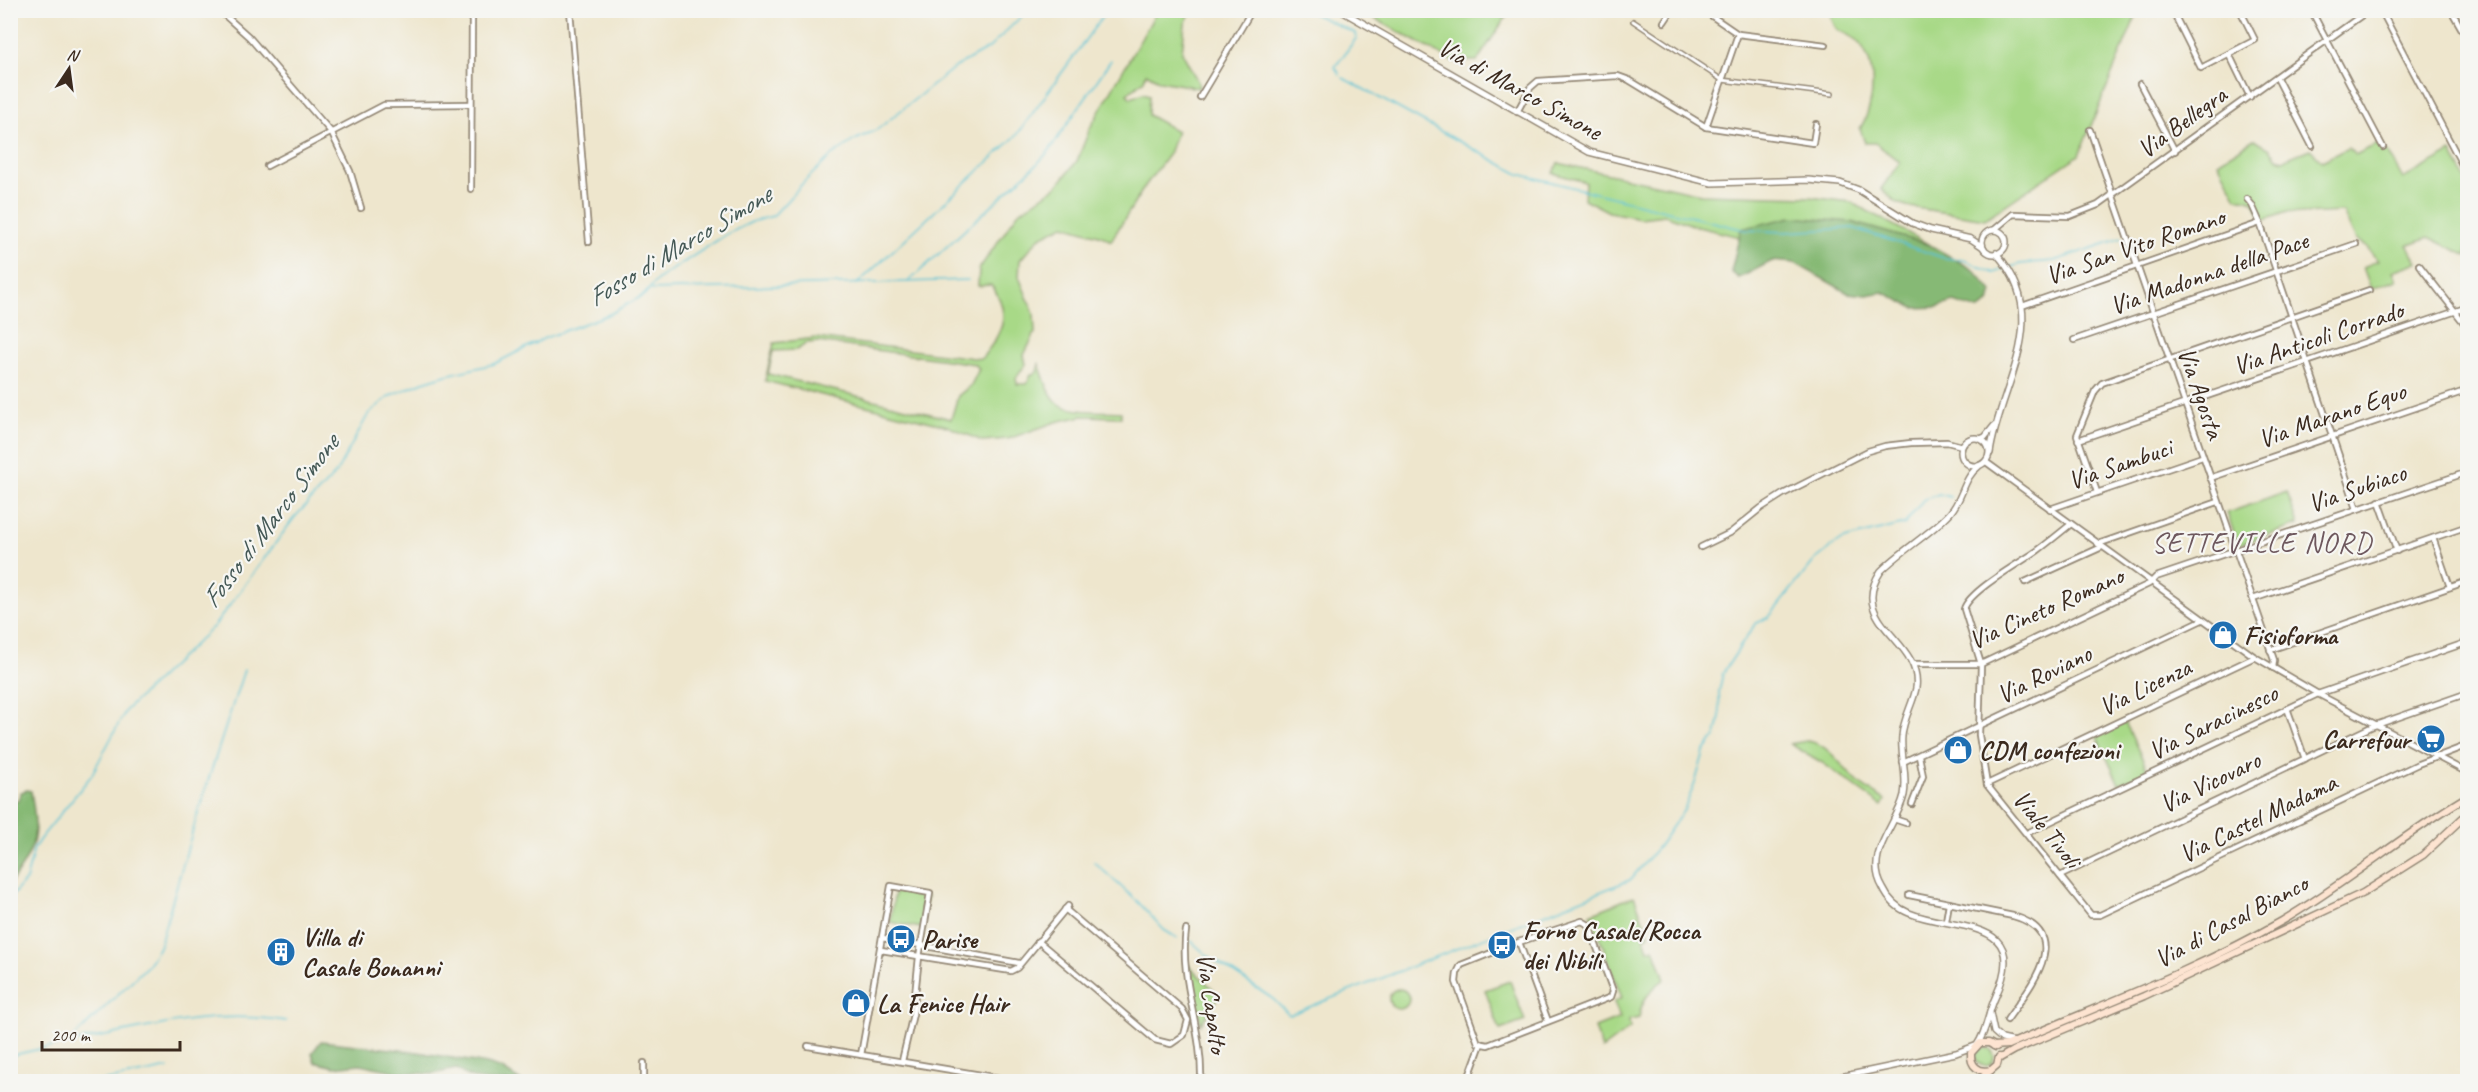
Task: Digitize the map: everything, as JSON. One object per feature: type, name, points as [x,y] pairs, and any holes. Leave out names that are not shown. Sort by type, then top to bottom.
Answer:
[{"type":"main road","name":"Via di Casal Bianco","points":[[1992,1044],[2004,1046],[2015,1042],[2142,989],[2264,931],[2326,894],[2410,832],[2468,796]]},
{"type":"main road","name":"Via di Casal Bianco","points":[[2000,1058],[2014,1050],[2144,996],[2363,893],[2423,855],[2468,813]]},
{"type":"main road","points":[[1992,1044],[2000,1058],[1997,1065],[1976,1082],[1978,1075],[1971,1053],[1976,1046],[1992,1044]]},
{"type":"main road","points":[[1974,1065],[1983,1071],[1991,1070]]},
{"type":"street","points":[[219,10],[249,37],[332,132],[350,171],[361,208]]},
{"type":"street","points":[[471,189],[472,10]]},
{"type":"street","points":[[570,10],[589,242]]},
{"type":"street","points":[[1200,97],[1252,10]]},
{"type":"street","name":"Via di Marco Simone","points":[[1340,10],[1581,148],[1608,158],[1712,183],[1808,180],[1840,183],[1859,190],[1912,223],[1931,230],[1966,238],[1975,238],[1986,233]]},
{"type":"street","points":[[1664,22],[1672,10]]},
{"type":"street","points":[[1703,10],[1738,34],[1826,45]]},
{"type":"street","points":[[2172,10],[2201,68],[2255,40],[2240,10]]},
{"type":"street","points":[[2311,10],[2383,147]]},
{"type":"street","name":"Via Bellegra","points":[[1994,230],[2007,217],[2016,213],[2062,216],[2091,209],[2328,42],[2369,10]]},
{"type":"street","points":[[2381,10],[2465,166],[2468,176]]},
{"type":"street","points":[[2451,10],[2468,40]]},
{"type":"street","points":[[1634,21],[1722,80],[1832,94]]},
{"type":"street","points":[[1706,127],[1738,34]]},
{"type":"street","points":[[2229,54],[2250,97]]},
{"type":"street","points":[[1517,112],[1532,86],[1540,80],[1618,76],[1629,80],[1706,127],[1813,143],[1816,124]]},
{"type":"street","points":[[2277,78],[2312,146]]},
{"type":"street","points":[[2140,84],[2175,151]]},
{"type":"street","points":[[267,166],[390,103],[471,104]]},
{"type":"street","name":"Via Agosta","points":[[2090,130],[2275,663],[2273,668]]},
{"type":"street","points":[[2247,200],[2252,205],[2260,224],[2357,509]]},
{"type":"street","points":[[2003,222],[2002,234],[2005,240],[2007,266]]},
{"type":"street","name":"Via San Vito Romano","points":[[2022,306],[2260,224]]},
{"type":"street","points":[[1816,1082],[1956,1053],[1976,1046],[2000,989],[2006,966],[2001,946],[1995,939],[1980,930],[1909,913],[1898,907],[1883,889],[1878,872],[1877,854],[1904,793],[1902,730],[1916,687],[1913,664],[1907,652],[1877,617],[1873,605],[1874,584],[1887,565],[1949,514],[1961,497],[1968,480],[1978,467],[1986,462],[1995,424],[2020,352],[2024,333],[2022,306],[2011,274],[1996,254],[1989,253],[1983,247],[1982,240],[1986,233],[1994,230],[2002,234]]},
{"type":"street","name":"Via di Marco Simone","points":[[1966,238],[1983,247]]},
{"type":"street","name":"Via Madonna della Pace","points":[[2074,340],[2356,244]]},
{"type":"street","points":[[1996,254],[2005,247]]},
{"type":"street","points":[[2419,265],[2468,328]]},
{"type":"street","points":[[2097,492],[2078,440],[2078,431],[2095,391],[2102,383],[2369,290]]},
{"type":"street","name":"Via Anticoli Corrado","points":[[2078,440],[2468,307]]},
{"type":"street","name":"Via Marano Equo","points":[[2210,478],[2468,390]]},
{"type":"street","points":[[1968,480],[1968,470],[1960,453],[1962,446],[1968,440],[1985,437],[1995,424]]},
{"type":"street","points":[[1980,439],[1987,444],[1989,453]]},
{"type":"street","points":[[1701,547],[1730,533],[1780,496],[1868,451],[1886,446],[1919,443],[1947,442],[1962,446]]},
{"type":"street","name":"Via Sambuci","points":[[2050,509],[2202,457]]},
{"type":"street","points":[[1986,462],[2255,657],[2318,694],[2468,773]]},
{"type":"street","points":[[1965,463],[1978,467]]},
{"type":"street","name":"Via Subiaco","points":[[2156,578],[2468,472]]},
{"type":"street","points":[[2379,501],[2397,551]]},
{"type":"street","points":[[2025,582],[2100,545],[2218,502]]},
{"type":"street","name":"Viale Tivoli","points":[[2071,524],[1992,581],[1965,604],[1964,611],[1981,664],[1979,727],[1987,784],[2090,914],[2096,916]]},
{"type":"street","points":[[2253,599],[2468,526]]},
{"type":"street","points":[[2433,538],[2450,587]]},
{"type":"street","name":"Via Cineto Romano","points":[[1913,664],[1981,664],[2156,578]]},
{"type":"street","points":[[2270,650],[2468,581]]},
{"type":"street","name":"Via Roviano","points":[[1903,762],[2202,620]]},
{"type":"street","name":"Via Saracinesco","points":[[2027,833],[2318,694],[2468,642]]},
{"type":"street","name":"Via Licenza","points":[[1987,784],[2255,657]]},
{"type":"street","name":"Via Vicovaro","points":[[2060,876],[2377,725],[2468,693]]},
{"type":"street","points":[[2287,708],[2305,759]]},
{"type":"street","name":"Via Castel Madama","points":[[2096,916],[2436,756],[2468,745]]},
{"type":"street","points":[[1912,804],[1923,776],[1919,756]]},
{"type":"street","points":[[1894,819],[1906,823]]},
{"type":"street","points":[[861,1055],[891,886],[930,893],[919,957],[913,1014],[906,1034],[902,1061]]},
{"type":"street","points":[[1909,895],[2019,917],[2033,924],[2041,934],[2045,947],[2042,965],[2007,1020]]},
{"type":"street","points":[[1946,921],[1949,903]]},
{"type":"street","points":[[881,950],[1009,972],[1015,969],[1019,963],[1066,907],[1182,1009],[1188,1020],[1184,1035],[1171,1044],[1155,1040],[1038,941]]},
{"type":"street","points":[[1579,921],[1587,923],[1612,995],[1610,998],[1548,1021],[1488,1045],[1481,1044],[1476,1040],[1456,982],[1456,973],[1466,961],[1579,921]]},
{"type":"street","name":"Via Capalto","points":[[1186,930],[1184,959],[1200,1039],[1201,1082]]},
{"type":"street","points":[[882,938],[975,953],[1019,963]]},
{"type":"street","points":[[1519,942],[1548,1021]]},
{"type":"street","points":[[971,966],[975,960],[975,953]]},
{"type":"street","points":[[980,967],[978,960],[981,955]]},
{"type":"street","points":[[1991,1006],[1990,1016],[1994,1032],[2002,1039],[2015,1042]]},
{"type":"street","points":[[1986,1023],[1986,1034],[1992,1044]]},
{"type":"street","points":[[1467,1082],[1481,1044]]},
{"type":"street","points":[[808,1046],[1023,1082]]},
{"type":"street","points":[[1956,1053],[1966,1056],[1974,1065]]},
{"type":"street","points":[[644,1063],[644,1082]]},
{"type":"street","points":[[2459,1082],[2468,1075]]},
{"type":"green space","points":[[1157,11],[1191,11],[1185,24],[1182,52],[1199,88],[1160,81],[1146,73],[1144,80],[1127,94],[1131,98],[1143,93],[1149,95],[1148,115],[1177,131],[1169,154],[1145,186],[1111,241],[1102,236],[1064,225],[1040,237],[1020,260],[1019,277],[1034,314],[1035,333],[1024,355],[1026,364],[1016,378],[1017,384],[1027,384],[1031,375],[1037,372],[1039,364],[1049,390],[1058,403],[1079,410],[1121,412],[1121,417],[1082,416],[1056,422],[1008,439],[982,441],[947,426],[765,381],[774,343],[816,338],[981,359],[995,341],[1003,315],[998,295],[991,285],[978,286],[979,269],[1018,213],[1057,186],[1077,161],[1090,128]],"holes":[[[818,342],[975,364],[979,369],[971,385],[958,396],[951,419],[768,374],[773,351],[797,350],[807,343]]]},
{"type":"green space","points":[[1361,11],[1510,11],[1477,61],[1452,61]]},
{"type":"green space","points":[[1826,11],[2138,11],[2079,155],[1985,219],[1910,207],[1897,203],[1881,189],[1900,162],[1875,143],[1865,143],[1860,129],[1869,108],[1871,96],[1872,72],[1869,61],[1857,41],[1837,29],[1829,12]]},
{"type":"green space","points":[[2254,139],[2270,149],[2277,158],[2283,160],[2310,149],[2322,161],[2348,148],[2355,155],[2378,144],[2384,153],[2387,151],[2403,179],[2452,152],[2467,182],[2467,256],[2429,237],[2407,245],[2418,262],[2393,271],[2397,280],[2371,289],[2363,267],[2378,261],[2366,246],[2356,240],[2343,212],[2301,214],[2287,212],[2262,221],[2254,203],[2248,199],[2237,198],[2218,162]]},
{"type":"green space","points":[[1558,163],[1701,194],[1810,197],[1851,202],[1930,245],[1851,222],[1740,237],[1698,227],[1665,215],[1640,218],[1609,212],[1584,199],[1585,182],[1553,173]]},
{"type":"green space","points":[[1791,217],[1851,222],[1930,245],[1974,270],[1992,291],[1989,303],[1978,310],[1954,302],[1938,307],[1914,308],[1883,292],[1867,295],[1848,293],[1795,263],[1772,261],[1739,278],[1731,272],[1741,229]]},
{"type":"green space","points":[[2287,492],[2298,525],[2238,545],[2227,513]]},
{"type":"green space","points":[[2125,722],[2148,771],[2119,784],[2096,735]]},
{"type":"green space","points":[[1807,741],[1822,746],[1860,784],[1885,800],[1882,806],[1821,762],[1790,744]]},
{"type":"green space","points":[[31,791],[35,818],[34,839],[26,859],[11,882],[11,800],[19,801],[21,792]]},
{"type":"green space","points":[[895,891],[927,897],[921,928],[890,922]]},
{"type":"green space","points":[[1634,896],[1649,935],[1644,938],[1648,950],[1654,948],[1665,979],[1648,996],[1639,1018],[1629,1020],[1630,1028],[1602,1049],[1595,1028],[1620,1018],[1614,1002],[1622,998],[1591,914]]},
{"type":"green space","points":[[1188,965],[1217,993],[1217,999],[1201,1024]]},
{"type":"green space","points":[[1510,981],[1525,1021],[1500,1030],[1485,990]]},
{"type":"green space","points":[[1399,989],[1406,992],[1409,999],[1406,1006],[1399,1009],[1392,1006],[1389,999],[1392,992]]},
{"type":"green space","points":[[321,1041],[418,1052],[487,1064],[502,1069],[521,1081],[479,1080],[457,1069],[432,1074],[398,1072],[360,1064],[335,1067],[315,1062],[312,1053]]},
{"type":"green space","points":[[1985,1048],[1991,1051],[1994,1057],[1991,1063],[1985,1066],[1979,1063],[1976,1057],[1979,1051]]},
{"type":"waterway","name":"Fosso di Marco Simone","points":[[10,898],[26,880],[34,848],[91,776],[126,710],[215,625],[294,518],[336,473],[369,413],[390,396],[423,382],[494,364],[545,338],[610,314],[644,295],[658,279],[727,234],[754,221],[773,216],[830,157],[853,141],[878,129],[955,67],[989,48],[1028,10]]},
{"type":"waterway","points":[[857,284],[1017,135],[1107,10]]},
{"type":"waterway","points":[[1305,10],[1355,33],[1357,37],[1335,67],[1340,75]]},
{"type":"waterway","points":[[908,282],[1049,151],[1111,60]]},
{"type":"waterway","points":[[1343,78],[1519,174],[1745,230],[1785,232],[1853,228],[1944,258],[1964,260],[1994,273],[2020,264],[2054,261],[2122,238]]},
{"type":"waterway","points":[[651,290],[968,280]]},
{"type":"waterway","points":[[1191,941],[1208,956],[1273,999],[1289,1015],[1630,880],[1659,846],[1684,810],[1704,752],[1716,736],[1720,717],[1719,692],[1723,673],[1755,624],[1769,617],[1815,560],[1841,540],[1905,524],[1923,500],[1939,494],[1950,497]]},
{"type":"waterway","points":[[68,1043],[147,966],[159,947],[199,809],[244,670]]},
{"type":"waterway","points":[[1094,862],[1139,903],[1164,930],[1177,938]]},
{"type":"waterway","points":[[10,1056],[194,1020],[239,1017],[286,1021]]},
{"type":"waterway","points":[[99,1082],[169,1068]]},
{"type":"place","name":"Fisioforma","points":[[2223,635]]},
{"type":"place","name":"Carrefour","points":[[2431,739]]},
{"type":"place","name":"CDM confezioni","points":[[1958,750]]},
{"type":"place","name":"Parise","points":[[901,939]]},
{"type":"place","name":"Forno Casale/Rocca dei Nibili","points":[[1502,945]]},
{"type":"place","name":"Villa di Casale Bonanni","points":[[281,952]]},
{"type":"place","name":"La Fenice Hair","points":[[856,1003]]},
{"type":"district","name":"SETTEVILLE NORD","points":[[2262,542]]}]
